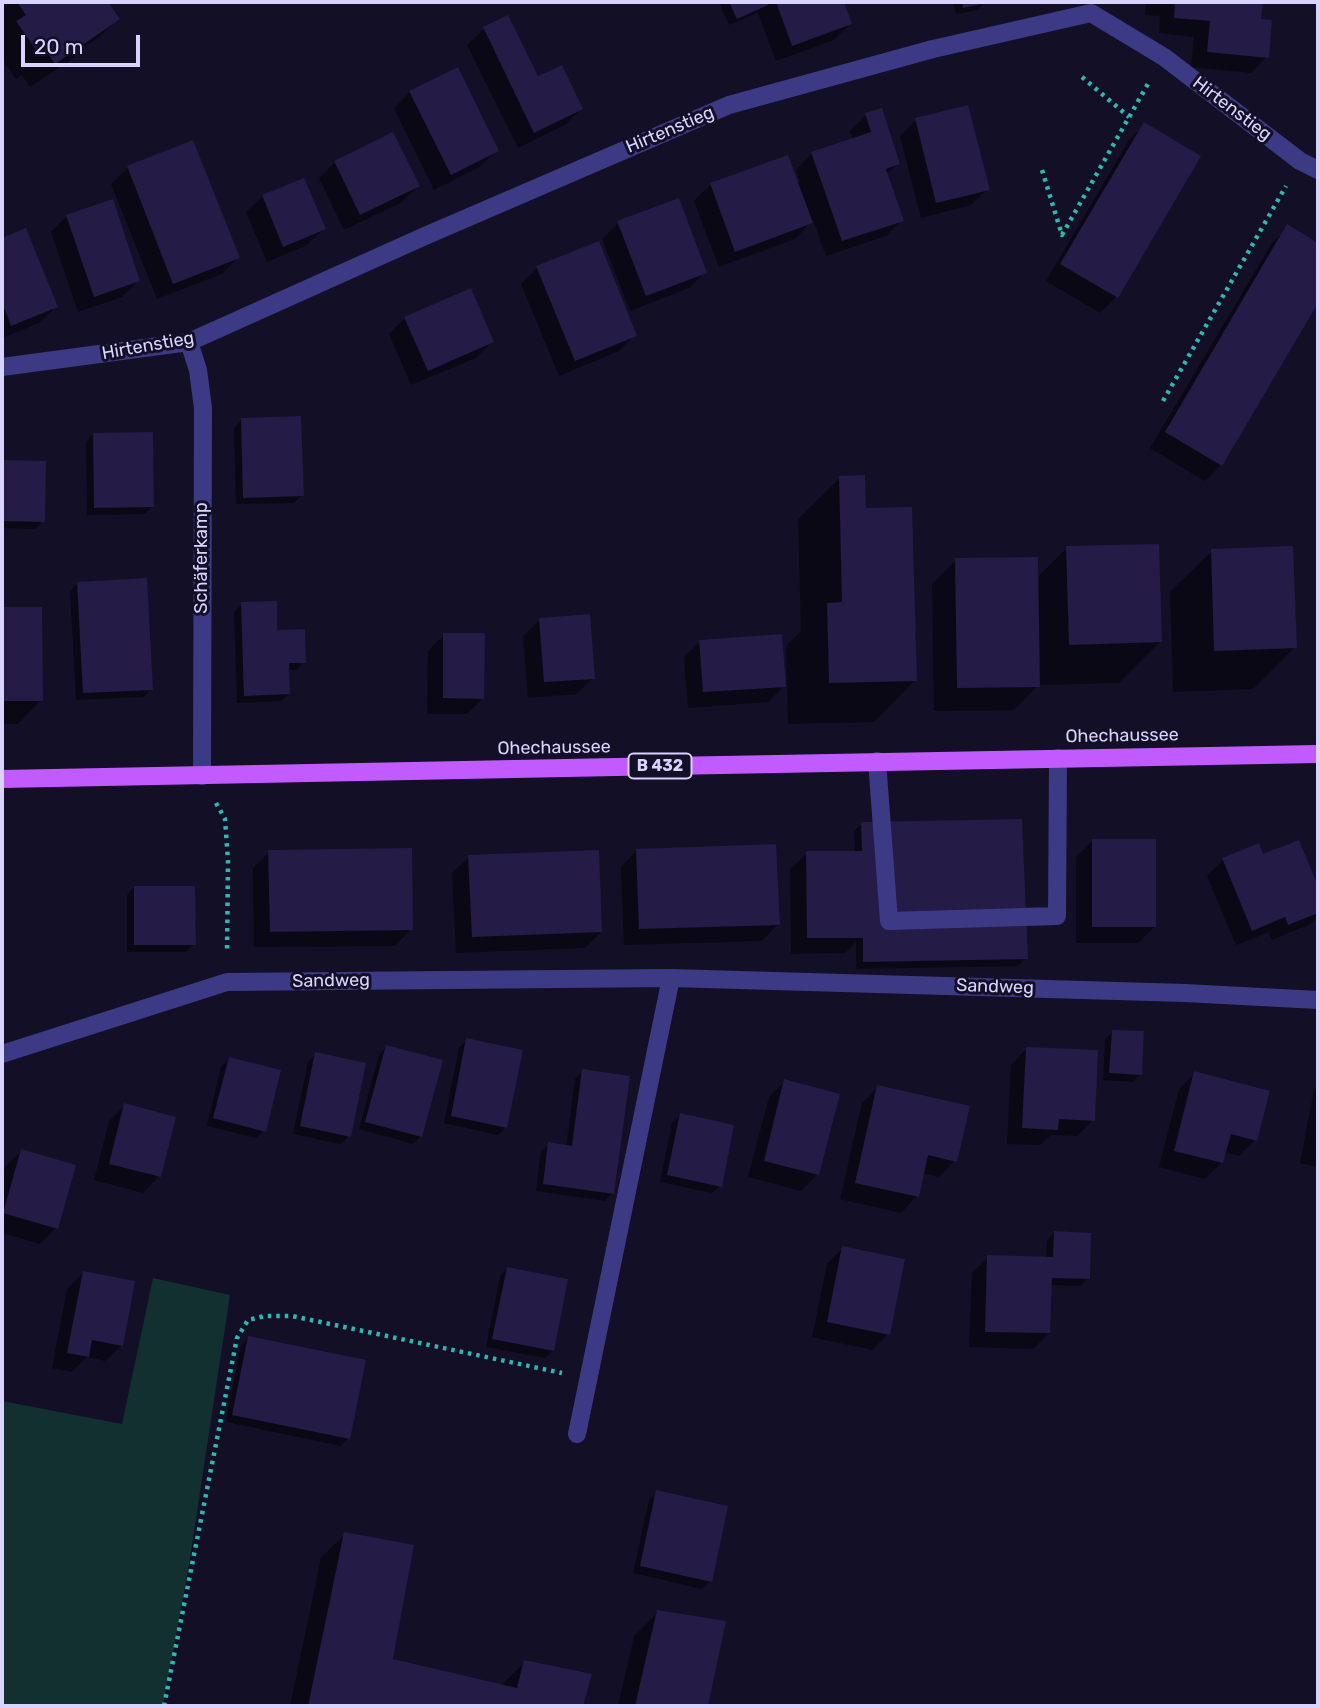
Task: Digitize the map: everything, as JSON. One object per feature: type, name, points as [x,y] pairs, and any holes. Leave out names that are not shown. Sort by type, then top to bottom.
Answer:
[{"type":"main road","name":"Ohechaussee","points":[[2,779],[1318,754]]},
{"type":"street","name":"Hirtenstieg","points":[[2,367],[189,342],[425,236],[729,105],[1091,7],[1164,57],[1300,161],[1318,170]]},
{"type":"street","name":"Schäferkamp","points":[[189,342],[198,370],[203,408],[202,776]]},
{"type":"street","points":[[877,761],[890,921],[1057,916],[1058,758]]},
{"type":"street","points":[[577,1434],[671,978]]},
{"type":"street","name":"Sandweg","points":[[2,1054],[227,982],[671,978],[1185,993],[1318,1000]]},
{"type":"path","points":[[1042,170],[1062,235],[1164,57]]},
{"type":"path","points":[[1082,77],[1129,117]]},
{"type":"path","points":[[1163,401],[1300,161]]},
{"type":"path","points":[[225,819],[228,861],[227,982]]},
{"type":"path","points":[[164,1706],[237,1338],[248,1320],[265,1316],[292,1316],[588,1379]]},
{"type":"green space","points":[[153,1278],[230,1295],[189,1565],[163,1706],[2,1706],[2,1401],[122,1424]]},
{"type":"building","points":[[17,2],[108,2],[120,19],[55,64],[47,52],[40,56],[16,21],[26,15]]},
{"type":"building","points":[[729,2],[767,2],[768,5],[737,19]]},
{"type":"building","points":[[776,2],[844,2],[852,24],[792,46]]},
{"type":"building","points":[[962,2],[986,2],[986,3],[963,8]]},
{"type":"building","points":[[1175,2],[1263,2],[1261,19],[1272,20],[1269,58],[1207,52],[1210,21],[1174,18]]},
{"type":"building","points":[[508,15],[538,76],[562,65],[583,109],[534,133],[483,27]]},
{"type":"building","points":[[458,67],[499,151],[451,175],[409,91]]},
{"type":"building","points":[[968,105],[990,190],[936,203],[915,118]]},
{"type":"building","points":[[882,108],[900,164],[886,169],[904,221],[842,241],[811,152],[871,132],[865,113]]},
{"type":"building","points":[[1144,122],[1201,156],[1118,298],[1060,264]]},
{"type":"building","points":[[393,132],[420,186],[360,215],[334,161]]},
{"type":"building","points":[[193,140],[240,258],[173,284],[127,166]]},
{"type":"building","points":[[788,155],[813,223],[735,252],[710,183]]},
{"type":"building","points":[[304,178],[326,229],[283,247],[262,195]]},
{"type":"building","points":[[679,198],[707,273],[646,296],[617,221]]},
{"type":"building","points":[[113,199],[140,281],[94,297],[66,215]]},
{"type":"building","points":[[1287,224],[1318,243],[1318,303],[1222,466],[1165,432]]},
{"type":"building","points":[[26,228],[58,307],[11,326],[2,302],[2,238]]},
{"type":"building","points":[[599,241],[637,336],[575,361],[536,266]]},
{"type":"building","points":[[471,288],[494,342],[428,371],[404,317]]},
{"type":"building","points":[[301,416],[304,496],[243,498],[241,418]]},
{"type":"building","points":[[153,432],[154,507],[94,508],[93,433]]},
{"type":"building","points":[[2,460],[46,461],[45,522],[2,521]]},
{"type":"building","points":[[865,475],[866,508],[912,507],[917,681],[829,683],[827,603],[842,602],[839,476]]},
{"type":"building","points":[[1159,544],[1162,642],[1069,645],[1066,546]]},
{"type":"building","points":[[1293,546],[1297,648],[1214,651],[1211,549]]},
{"type":"building","points":[[1038,557],[1040,687],[957,688],[955,558]]},
{"type":"building","points":[[147,578],[153,690],[83,693],[77,582]]},
{"type":"building","points":[[277,601],[277,630],[305,629],[306,663],[289,663],[290,694],[244,696],[241,602]]},
{"type":"building","points":[[2,607],[42,607],[43,701],[2,701]]},
{"type":"building","points":[[590,614],[595,679],[544,682],[539,618]]},
{"type":"building","points":[[443,633],[485,633],[484,699],[443,698]]},
{"type":"building","points":[[782,634],[786,687],[703,692],[699,640]]},
{"type":"building","points":[[1022,819],[1028,959],[863,962],[863,938],[807,938],[806,851],[862,851],[861,822]]},
{"type":"building","points":[[1092,839],[1156,839],[1156,927],[1092,927]]},
{"type":"building","points":[[1299,840],[1318,886],[1318,913],[1288,925],[1285,917],[1252,931],[1222,858],[1259,843],[1263,854]]},
{"type":"building","points":[[776,844],[780,925],[639,929],[636,849]]},
{"type":"building","points":[[412,848],[413,930],[270,932],[268,850]]},
{"type":"building","points":[[599,850],[602,932],[472,937],[468,855]]},
{"type":"building","points":[[134,886],[195,886],[196,945],[134,945]]},
{"type":"building","points":[[1112,1030],[1144,1031],[1142,1075],[1109,1073]]},
{"type":"building","points":[[466,1038],[523,1050],[507,1128],[451,1116]]},
{"type":"building","points":[[386,1045],[443,1060],[422,1137],[365,1122]]},
{"type":"building","points":[[1026,1047],[1098,1050],[1095,1121],[1059,1119],[1058,1130],[1022,1128]]},
{"type":"building","points":[[315,1052],[366,1063],[351,1137],[300,1126]]},
{"type":"building","points":[[229,1057],[281,1070],[266,1132],[213,1118]]},
{"type":"building","points":[[582,1069],[630,1076],[614,1194],[543,1184],[548,1142],[572,1146]]},
{"type":"building","points":[[1194,1071],[1270,1091],[1257,1141],[1231,1134],[1223,1163],[1174,1151]]},
{"type":"building","points":[[784,1079],[840,1094],[819,1175],[764,1161]]},
{"type":"building","points":[[877,1085],[970,1106],[957,1162],[928,1155],[919,1197],[855,1183]]},
{"type":"building","points":[[124,1103],[176,1117],[161,1177],[109,1164]]},
{"type":"building","points":[[680,1113],[734,1125],[722,1187],[667,1175]]},
{"type":"building","points":[[21,1149],[76,1165],[58,1229],[3,1213]]},
{"type":"building","points":[[1054,1231],[1091,1233],[1090,1279],[1052,1278],[1050,1333],[985,1332],[987,1255],[1053,1257]]},
{"type":"building","points":[[842,1246],[905,1259],[890,1335],[827,1322]]},
{"type":"building","points":[[507,1267],[568,1279],[554,1351],[492,1339]]},
{"type":"building","points":[[83,1271],[135,1281],[123,1346],[92,1340],[89,1357],[67,1353]]},
{"type":"building","points":[[248,1336],[366,1360],[350,1439],[232,1415]]},
{"type":"building","points":[[656,1490],[728,1506],[712,1582],[640,1566]]},
{"type":"building","points":[[344,1532],[414,1545],[393,1659],[517,1688],[524,1660],[592,1674],[583,1706],[308,1706]]},
{"type":"building","points":[[657,1610],[726,1621],[708,1706],[635,1706]]}]
